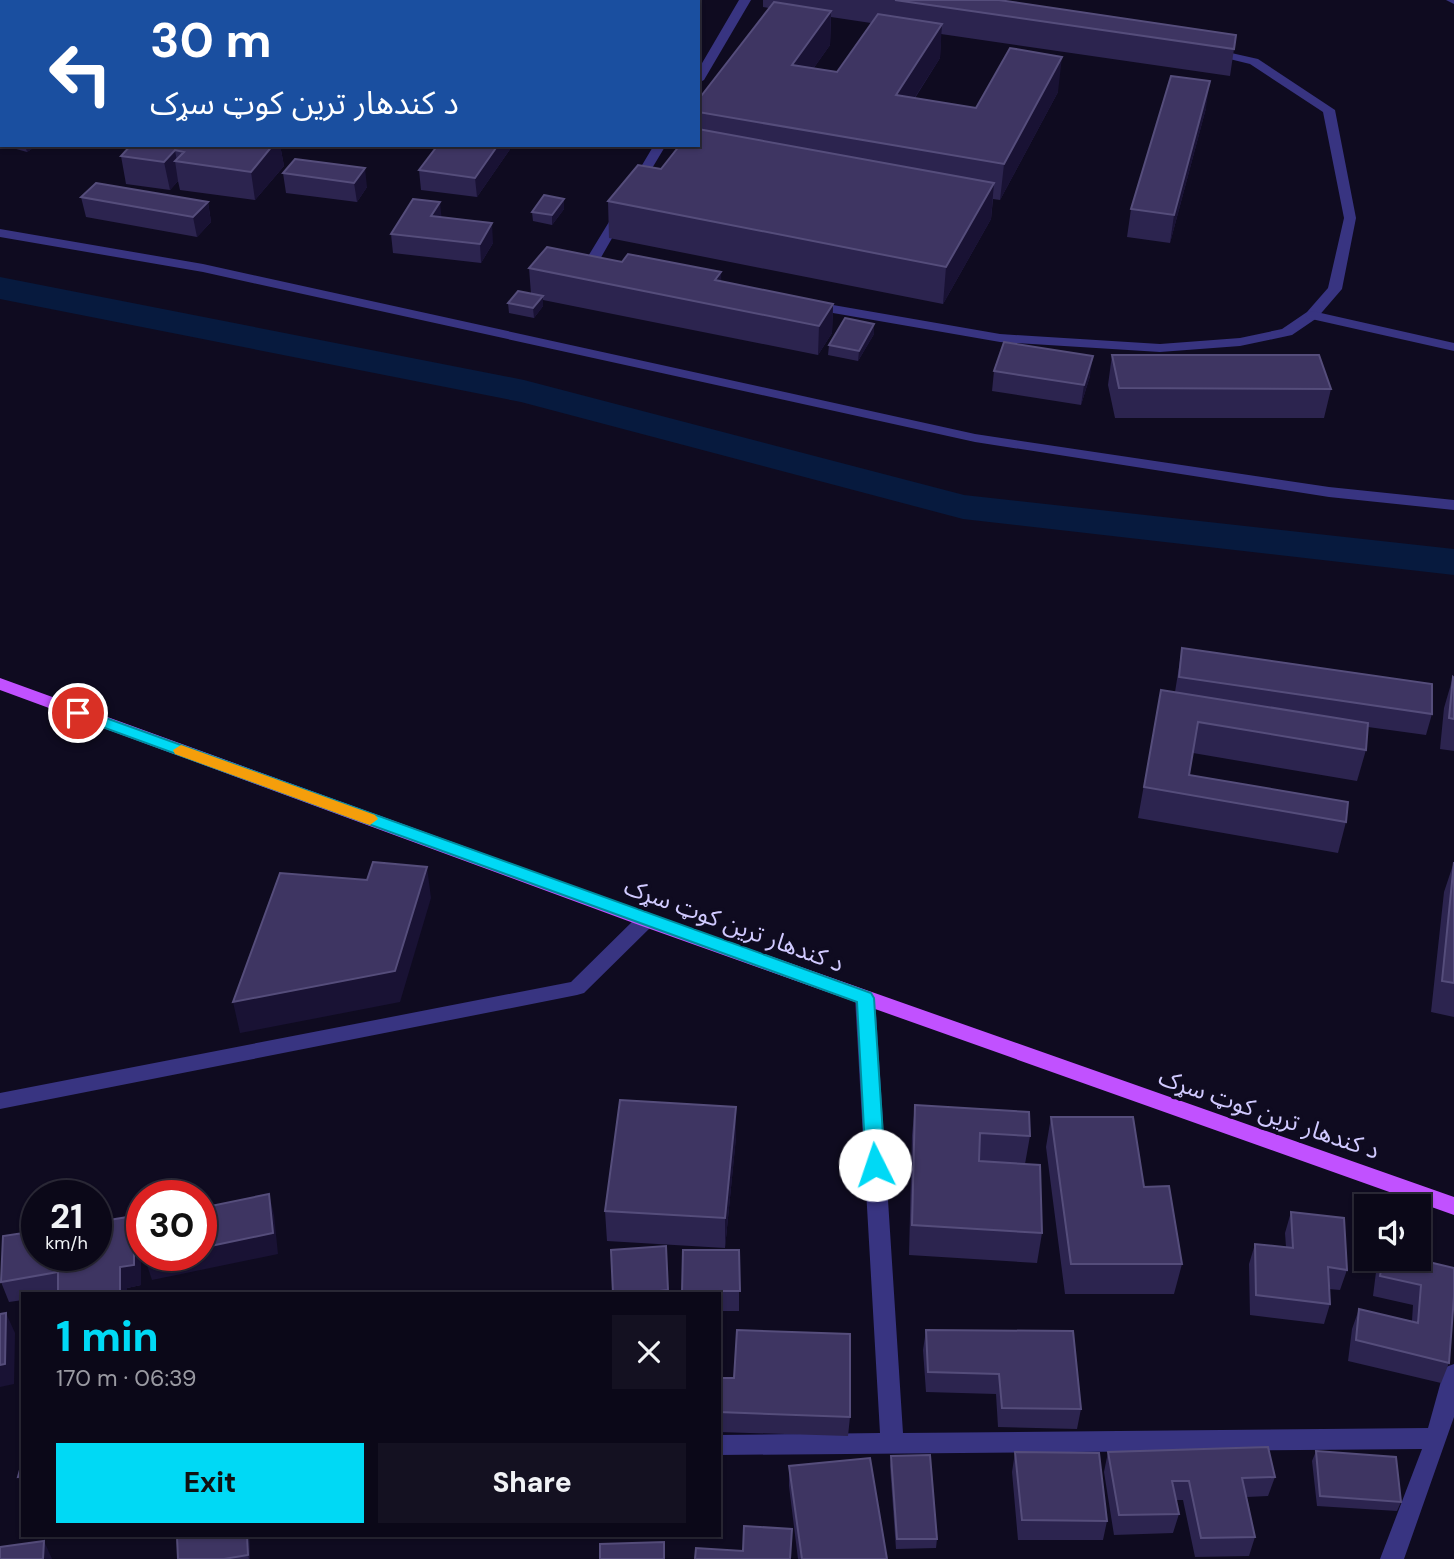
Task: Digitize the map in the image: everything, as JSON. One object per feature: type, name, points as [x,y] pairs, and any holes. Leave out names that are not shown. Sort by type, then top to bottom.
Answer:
[{"type":"main road","name":"د کندهار ترين کوټ سړک","points":[[0,684],[646,920],[1454,1206]]},
{"type":"street","points":[[700,76],[745,0]]},
{"type":"street","points":[[799,304],[1000,338],[1160,348],[1240,342],[1287,332],[1312,315],[1335,289],[1350,218],[1329,110],[1254,61],[1201,49]]},
{"type":"street","points":[[617,268],[591,263],[659,147]]},
{"type":"street","points":[[0,233],[203,268],[975,438],[1329,492],[1454,505]]},
{"type":"street","points":[[1312,315],[1454,347]]},
{"type":"street","points":[[0,1101],[577,989],[646,920]]},
{"type":"street","points":[[865,998],[892,1444]]},
{"type":"street","points":[[1392,1559],[1437,1438],[1454,1374]]},
{"type":"street","points":[[721,1445],[1437,1438]]},
{"type":"building","points":[[895,0],[999,0],[1236,35],[1234,49]]},
{"type":"building","points":[[774,2],[831,11],[792,65],[837,72],[878,14],[942,24],[896,95],[976,108],[1010,48],[1062,57],[1004,164],[700,112],[700,97]]},
{"type":"building","points":[[1171,76],[1210,81],[1174,215],[1131,209]]},
{"type":"building","points":[[700,129],[994,183],[946,267],[608,201],[638,165],[661,169],[678,147],[700,147]]},
{"type":"building","points":[[129,147],[271,147],[251,172],[175,161],[184,152],[175,150],[164,162],[121,156]]},
{"type":"building","points":[[436,147],[497,147],[475,178],[419,170]]},
{"type":"building","points":[[295,159],[365,168],[354,183],[283,173]]},
{"type":"building","points":[[96,183],[208,202],[193,217],[81,197]]},
{"type":"building","points":[[544,195],[564,199],[552,215],[532,212]]},
{"type":"building","points":[[413,199],[440,202],[431,216],[492,223],[480,244],[391,234]]},
{"type":"building","points":[[547,247],[622,262],[628,254],[721,272],[715,280],[833,304],[819,326],[529,268]]},
{"type":"building","points":[[518,291],[543,296],[533,308],[508,303]]},
{"type":"building","points":[[845,318],[874,324],[859,351],[829,345]]},
{"type":"building","points":[[1004,342],[1093,356],[1084,385],[994,371]]},
{"type":"building","points":[[1112,355],[1319,355],[1331,389],[1119,388]]},
{"type":"building","points":[[1182,648],[1432,684],[1432,714],[1179,677]]},
{"type":"building","points":[[1454,678],[1454,719],[1449,718]]},
{"type":"building","points":[[1161,690],[1368,723],[1366,750],[1198,722],[1189,775],[1348,802],[1346,822],[1144,787]]},
{"type":"building","points":[[373,862],[427,867],[395,971],[233,1002],[280,873],[367,880]]},
{"type":"building","points":[[1454,862],[1454,983],[1442,981]]},
{"type":"building","points":[[620,1100],[736,1107],[725,1218],[605,1211]]},
{"type":"building","points":[[915,1105],[1029,1112],[1030,1136],[980,1133],[979,1161],[1040,1165],[1042,1233],[912,1225]]},
{"type":"building","points":[[1051,1117],[1133,1117],[1144,1187],[1169,1186],[1182,1264],[1071,1264]]},
{"type":"building","points":[[269,1194],[273,1233],[217,1245],[217,1205]]},
{"type":"building","points":[[1291,1212],[1344,1218],[1347,1270],[1328,1267],[1330,1304],[1256,1295],[1255,1244],[1293,1248]]},
{"type":"building","points":[[126,1217],[126,1266],[120,1267],[120,1292],[58,1292],[58,1272],[1,1282],[3,1236],[21,1233],[21,1271],[112,1271],[112,1219]]},
{"type":"building","points":[[666,1246],[668,1290],[613,1292],[611,1250]]},
{"type":"building","points":[[683,1250],[739,1250],[740,1291],[682,1292]]},
{"type":"building","points":[[1431,1263],[1454,1268],[1449,1363],[1356,1340],[1359,1309],[1418,1323],[1421,1285],[1380,1276],[1381,1271],[1431,1271]]},
{"type":"building","points":[[6,1313],[5,1364],[0,1365],[0,1314]]},
{"type":"building","points":[[737,1330],[850,1334],[850,1417],[721,1412],[721,1378],[734,1378]]},
{"type":"building","points":[[926,1330],[1073,1331],[1081,1409],[1002,1408],[999,1374],[928,1372]]},
{"type":"building","points":[[1268,1447],[1275,1477],[1242,1478],[1255,1537],[1201,1538],[1189,1481],[1172,1481],[1179,1514],[1119,1515],[1108,1452]]},
{"type":"building","points":[[1316,1451],[1396,1457],[1401,1502],[1320,1496]]},
{"type":"building","points":[[1015,1452],[1099,1453],[1107,1521],[1022,1520]]},
{"type":"building","points":[[930,1455],[937,1539],[897,1539],[891,1456]]},
{"type":"building","points":[[870,1458],[887,1559],[802,1559],[789,1466]]},
{"type":"building","points":[[744,1526],[792,1529],[790,1559],[695,1559],[696,1548],[743,1551]]},
{"type":"building","points":[[177,1537],[247,1537],[248,1555],[224,1559],[178,1559]]},
{"type":"building","points":[[44,1541],[43,1559],[0,1559],[0,1547]]},
{"type":"building","points":[[664,1542],[664,1559],[600,1559],[600,1544]]},
{"type":"waterway","points":[[0,288],[524,391],[963,507],[1454,562]]},
{"type":"slow traffic","points":[[181,750],[370,819]]},
{"type":"route","points":[[78,713],[865,998],[875,1165]]}]
